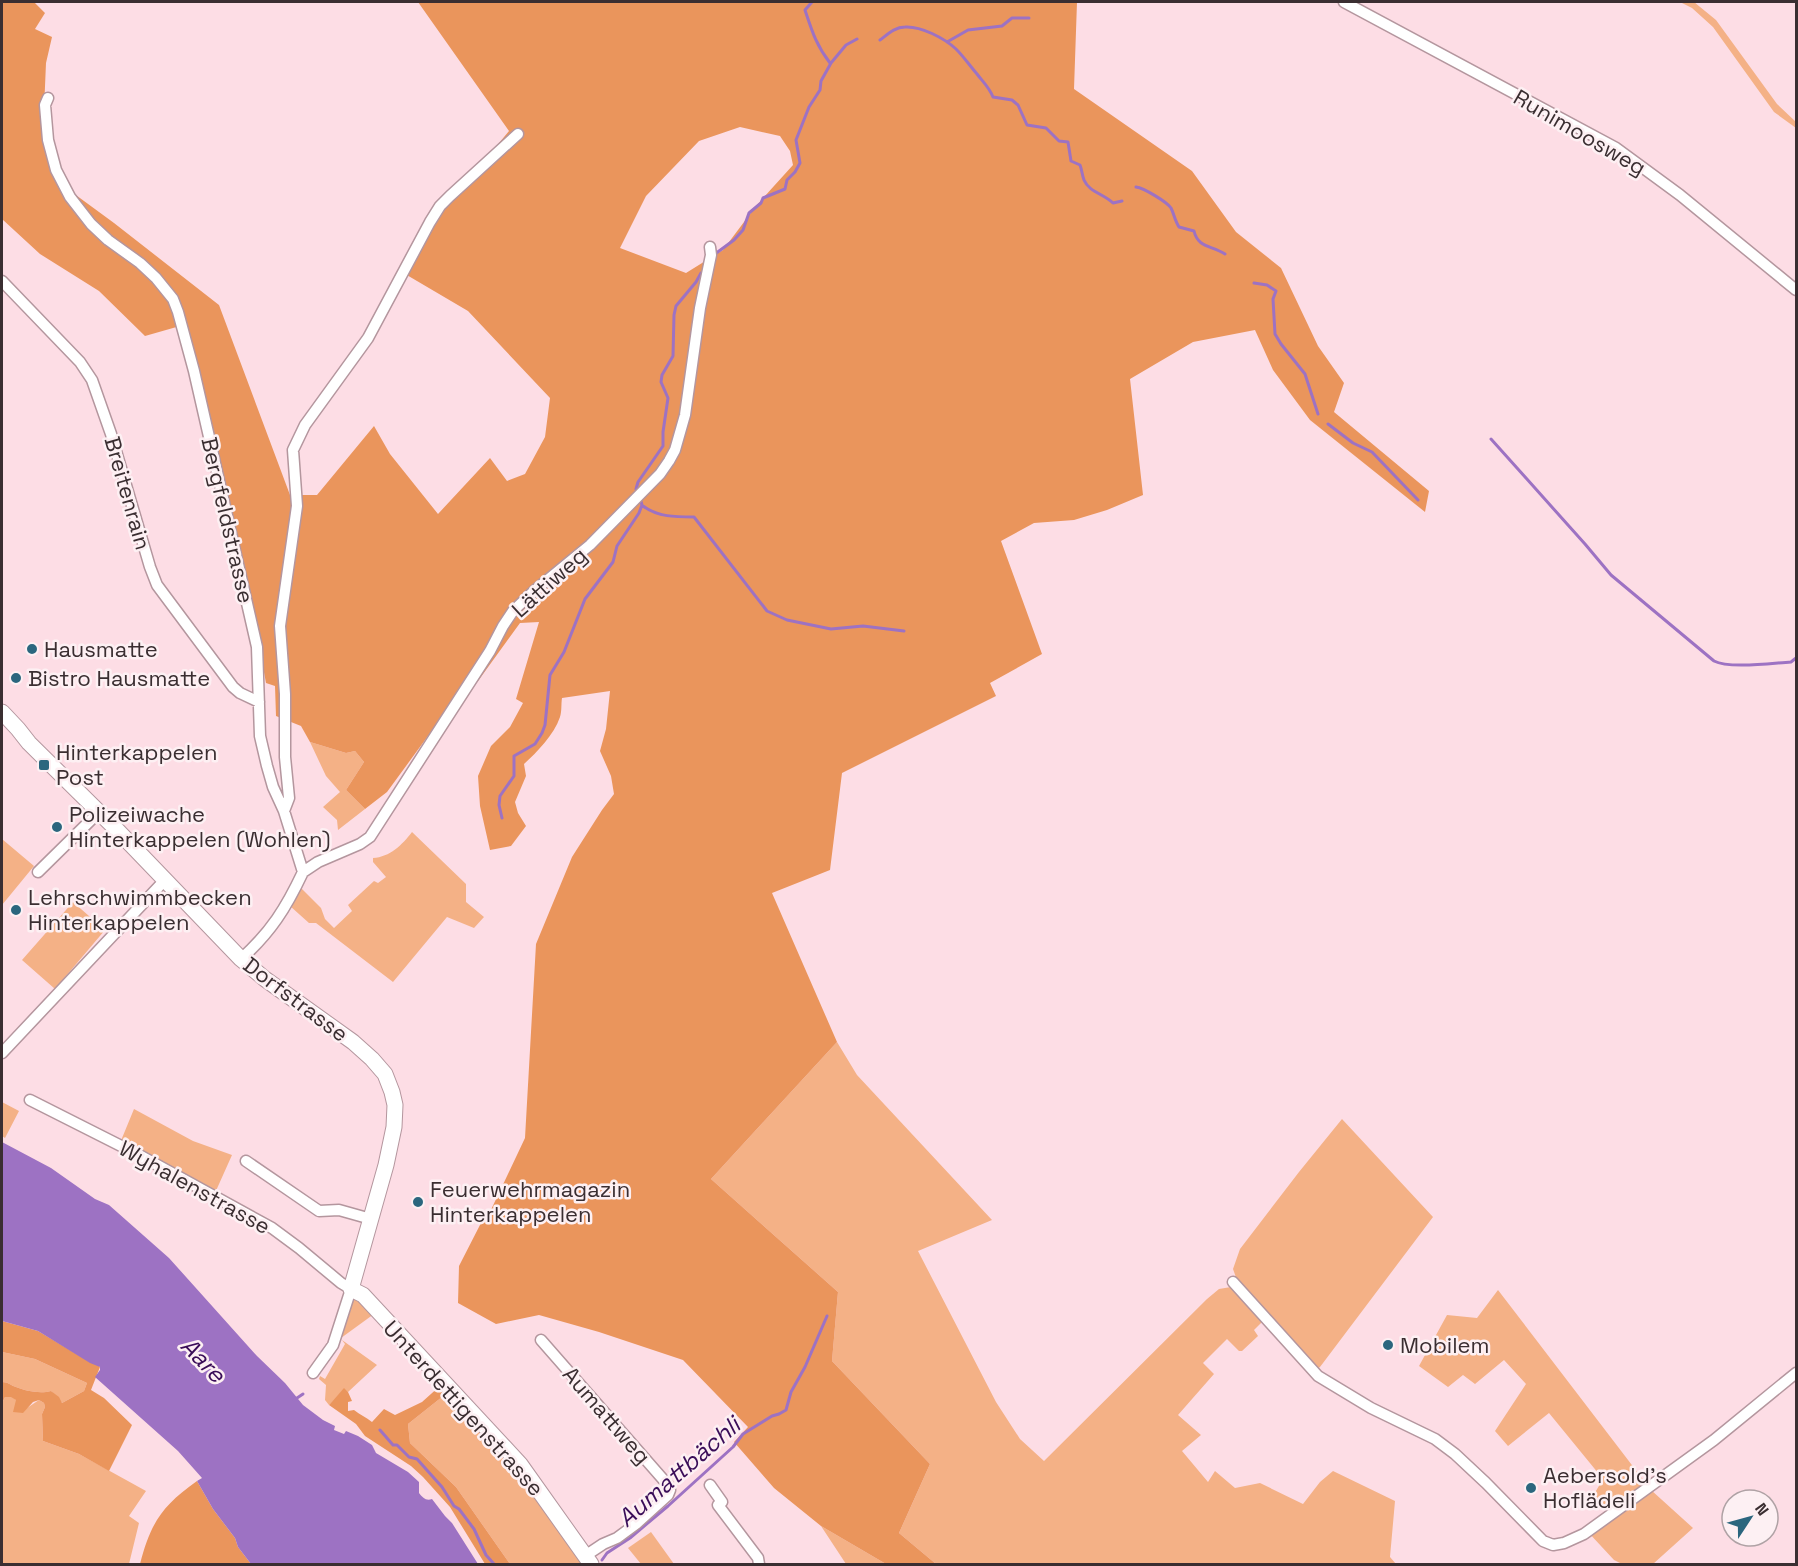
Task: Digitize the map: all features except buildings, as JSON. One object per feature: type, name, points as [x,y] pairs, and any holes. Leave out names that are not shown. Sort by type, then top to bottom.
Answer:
[{"type":"street","name":"Runimoosweg","points":[[1344,2],[1616,148],[1680,195],[1797,290]]},
{"type":"street","name":"Bergfeldstrasse","points":[[47,102],[48,140],[56,170],[70,197],[91,224],[156,278],[172,299],[178,312],[194,371],[257,647],[260,736],[273,787],[285,811],[303,872]]},
{"type":"street","points":[[285,811],[289,798],[285,757],[285,694],[280,626],[297,506],[292,458],[296,442],[305,425],[368,338],[440,206],[518,134]]},
{"type":"street","name":"Lättiweg","points":[[303,872],[318,862],[360,844],[370,837],[490,651],[513,611],[590,545],[645,490],[669,461],[681,433],[700,308],[711,255],[710,247]]},
{"type":"street","name":"Breitenrain","points":[[2,281],[80,362],[92,380],[157,585],[233,687],[259,702]]},
{"type":"street","name":"Dorfstrasse","points":[[2,712],[29,743],[242,959],[265,979],[363,1050],[379,1067],[388,1082],[395,1105],[394,1127],[351,1289]]},
{"type":"street","points":[[38,872],[99,812]]},
{"type":"street","points":[[242,959],[273,926],[290,900],[303,872]]},
{"type":"street","points":[[2,1053],[165,880]]},
{"type":"street","name":"Wyhalenstrasse","points":[[30,1100],[139,1155],[272,1228],[351,1289]]},
{"type":"street","points":[[246,1161],[319,1211],[339,1210],[371,1219]]},
{"type":"street","points":[[1233,1282],[1318,1376],[1369,1407],[1436,1439],[1478,1476],[1537,1536],[1553,1545],[1578,1537],[1612,1515],[1714,1440],[1797,1373]]},
{"type":"street","points":[[313,1373],[333,1345],[351,1289]]},
{"type":"street","name":"Unterdettigenstrasse","points":[[351,1289],[363,1295],[514,1457],[588,1560]]},
{"type":"street","name":"Aumattweg","points":[[541,1340],[668,1485],[669,1489],[665,1498],[636,1524],[617,1538],[603,1544],[588,1560]]},
{"type":"street","points":[[710,1485],[722,1502],[718,1505],[758,1558],[759,1564]]},
{"type":"shaded area","points":[[2,2],[34,2],[45,13],[35,29],[52,37],[46,63],[43,133],[69,190],[219,305],[290,495],[317,495],[374,426],[390,454],[438,514],[490,458],[507,481],[525,474],[545,437],[550,398],[468,311],[400,271],[450,202],[509,131],[418,2],[1077,2],[1074,89],[1192,171],[1236,232],[1281,268],[1318,346],[1344,383],[1334,412],[1429,491],[1425,512],[1310,420],[1273,370],[1255,330],[1193,342],[1130,379],[1143,495],[1107,510],[1074,520],[1034,523],[1001,541],[1042,654],[990,683],[996,696],[842,773],[830,870],[772,893],[837,1042],[711,1179],[838,1292],[832,1361],[930,1464],[899,1533],[936,1564],[886,1564],[821,1526],[774,1488],[734,1442],[748,1427],[683,1360],[539,1315],[496,1324],[458,1303],[459,1266],[481,1223],[489,1214],[525,1138],[536,944],[572,857],[614,794],[611,776],[600,751],[606,729],[610,691],[562,698],[561,715],[554,730],[540,749],[524,764],[526,776],[515,802],[518,813],[526,826],[511,846],[490,850],[480,806],[478,776],[491,746],[510,727],[523,703],[516,699],[539,622],[520,623],[478,681],[436,725],[387,792],[365,809],[346,790],[364,762],[355,751],[346,753],[310,742],[301,726],[276,716],[275,686],[266,683],[230,503],[187,324],[145,336],[99,291],[40,254],[2,219]],"holes":[[[740,127],[780,136],[790,151],[793,165],[756,206],[723,250],[686,273],[620,248],[646,196],[699,141]]]},
{"type":"shaded area","points":[[1680,2],[1694,2],[1716,20],[1777,104],[1796,122],[1796,128],[1774,112],[1713,27],[1692,8]]},
{"type":"shaded area","points":[[310,742],[346,753],[355,751],[364,762],[346,790],[365,809],[338,830],[337,820],[323,807],[340,792],[326,776]]},
{"type":"shaded area","points":[[412,832],[466,884],[466,902],[484,917],[474,928],[447,917],[393,982],[316,923],[309,923],[290,906],[301,888],[321,908],[325,919],[334,928],[352,911],[348,905],[374,881],[378,883],[386,877],[373,862],[373,858],[395,850]]},
{"type":"shaded area","points":[[2,839],[34,866],[2,905]]},
{"type":"shaded area","points":[[73,902],[105,930],[55,989],[22,960]]},
{"type":"shaded area","points":[[837,1042],[857,1075],[992,1220],[918,1251],[996,1402],[1020,1439],[1044,1461],[1207,1299],[1219,1289],[1231,1287],[1262,1322],[1254,1330],[1258,1336],[1242,1351],[1239,1351],[1227,1339],[1203,1363],[1214,1374],[1178,1415],[1201,1435],[1182,1451],[1208,1482],[1215,1471],[1235,1488],[1260,1483],[1303,1504],[1320,1482],[1333,1471],[1395,1501],[1390,1557],[1396,1564],[936,1564],[899,1533],[930,1464],[832,1361],[838,1292],[711,1179]]},
{"type":"shaded area","points":[[2,1102],[19,1111],[5,1138],[2,1136]]},
{"type":"shaded area","points":[[134,1109],[193,1141],[232,1155],[215,1193],[120,1143]]},
{"type":"shaded area","points":[[1342,1119],[1433,1217],[1317,1369],[1238,1283],[1233,1269],[1240,1249]]},
{"type":"shaded area","points":[[1498,1290],[1651,1490],[1693,1528],[1653,1564],[1622,1564],[1614,1560],[1588,1532],[1612,1515],[1593,1496],[1603,1479],[1549,1413],[1508,1446],[1495,1431],[1526,1384],[1504,1360],[1475,1384],[1463,1375],[1448,1387],[1419,1366],[1447,1315],[1477,1318]]},
{"type":"shaded area","points":[[360,1299],[374,1314],[341,1338],[339,1336],[352,1300]]},
{"type":"shaded area","points":[[2,1321],[38,1331],[100,1367],[91,1390],[104,1398],[132,1425],[109,1471],[79,1454],[43,1441],[44,1403],[39,1400],[33,1402],[23,1413],[13,1412],[16,1400],[11,1397],[5,1397],[2,1403],[2,1382],[29,1391],[51,1391],[59,1397],[62,1403],[84,1391],[87,1383],[35,1359],[2,1352]]},
{"type":"shaded area","points":[[342,1340],[377,1365],[348,1392],[344,1389],[329,1405],[325,1400],[326,1385],[319,1379],[320,1376],[325,1379],[345,1344]]},
{"type":"shaded area","points":[[2,1352],[35,1359],[87,1383],[84,1391],[62,1403],[51,1391],[29,1391],[2,1382]]},
{"type":"shaded area","points":[[441,1385],[447,1393],[408,1424],[410,1443],[456,1487],[510,1564],[485,1564],[450,1507],[423,1477],[411,1466],[365,1436],[356,1424],[329,1405],[344,1388],[352,1401],[348,1402],[348,1411],[354,1410],[372,1422],[384,1409],[395,1415],[422,1402]]},
{"type":"shaded area","points":[[447,1393],[515,1466],[583,1564],[510,1564],[456,1487],[410,1443],[408,1424]]},
{"type":"shaded area","points":[[11,1396],[27,1408],[39,1400],[44,1403],[43,1441],[79,1454],[146,1491],[129,1516],[139,1523],[129,1564],[2,1564],[2,1403],[5,1397]]},
{"type":"shaded area","points":[[197,1481],[213,1509],[251,1564],[140,1564],[154,1526],[166,1507]]},
{"type":"shaded area","points":[[821,1526],[886,1564],[846,1564]]},
{"type":"shaded area","points":[[651,1532],[674,1564],[641,1564],[628,1548]]},
{"type":"water","name":"Aare","points":[[2,1142],[51,1168],[95,1199],[109,1205],[169,1258],[303,1405],[335,1426],[334,1430],[344,1434],[346,1431],[372,1445],[376,1453],[408,1472],[419,1482],[419,1493],[425,1499],[432,1499],[452,1523],[478,1564],[251,1564],[213,1509],[197,1481],[202,1478],[178,1451],[95,1377],[100,1367],[38,1331],[2,1321]]},
{"type":"waterway","points":[[812,2],[805,10],[818,44],[830,63]]},
{"type":"waterway","points":[[947,42],[968,30],[1002,26],[1012,18],[1029,18]]},
{"type":"waterway","points":[[880,40],[901,27],[911,27],[945,41],[962,55],[993,97],[1012,100],[1018,105],[1027,125],[1046,128],[1059,141],[1068,142],[1071,161],[1080,165],[1084,180],[1089,187],[1113,203],[1122,201]]},
{"type":"waterway","points":[[715,254],[743,230],[749,213],[761,203],[763,198],[785,189],[787,180],[800,163],[796,140],[809,107],[820,90],[821,81],[831,63],[846,45],[857,39]]},
{"type":"waterway","points":[[1136,187],[1169,205],[1179,227],[1194,231],[1202,243],[1225,254]]},
{"type":"waterway","points":[[637,492],[638,482],[663,446],[668,398],[661,382],[662,375],[673,356],[676,306],[701,273]]},
{"type":"waterway","points":[[1254,283],[1267,285],[1276,291],[1273,299],[1275,334],[1305,374],[1318,414]]},
{"type":"waterway","points":[[1328,424],[1353,443],[1372,452],[1418,500]]},
{"type":"waterway","points":[[1491,439],[1611,575],[1714,661],[1730,665],[1751,665],[1791,662],[1796,658]]},
{"type":"waterway","points":[[502,818],[499,805],[500,796],[514,776],[514,756],[535,744],[542,733],[545,725],[550,675],[564,652],[585,599],[613,562],[617,546],[639,513],[642,505],[640,498]]},
{"type":"waterway","points":[[643,506],[661,514],[694,517],[767,611],[787,620],[831,629],[863,626],[904,631]]},
{"type":"waterway","name":"Aumattbächli","points":[[602,1560],[607,1553],[630,1538],[668,1506],[733,1447],[743,1434],[786,1410],[791,1392],[805,1367],[827,1316]]},
{"type":"waterway","points":[[294,1400],[303,1394]]},
{"type":"waterway","name":"Aumattbächli","points":[[380,1430],[393,1445],[397,1445],[409,1457],[417,1459],[442,1487],[454,1506],[459,1509],[474,1529],[486,1555],[494,1564]]},
{"type":"place","name":"Hausmatte","points":[[32,649]]},
{"type":"place","name":"Bistro Hausmatte","points":[[16,678]]},
{"type":"place","name":"Hinterkappelen Post","points":[[44,765]]},
{"type":"place","name":"Polizeiwache Hinterkappelen (Wohlen)","points":[[57,827]]},
{"type":"place","name":"Lehrschwimmbecken Hinterkappelen","points":[[16,910]]},
{"type":"place","name":"Feuerwehrmagazin Hinterkappelen","points":[[418,1202]]},
{"type":"place","name":"Mobilem","points":[[1388,1345]]},
{"type":"place","name":"Aebersold's Hoflädeli","points":[[1531,1488]]}]
